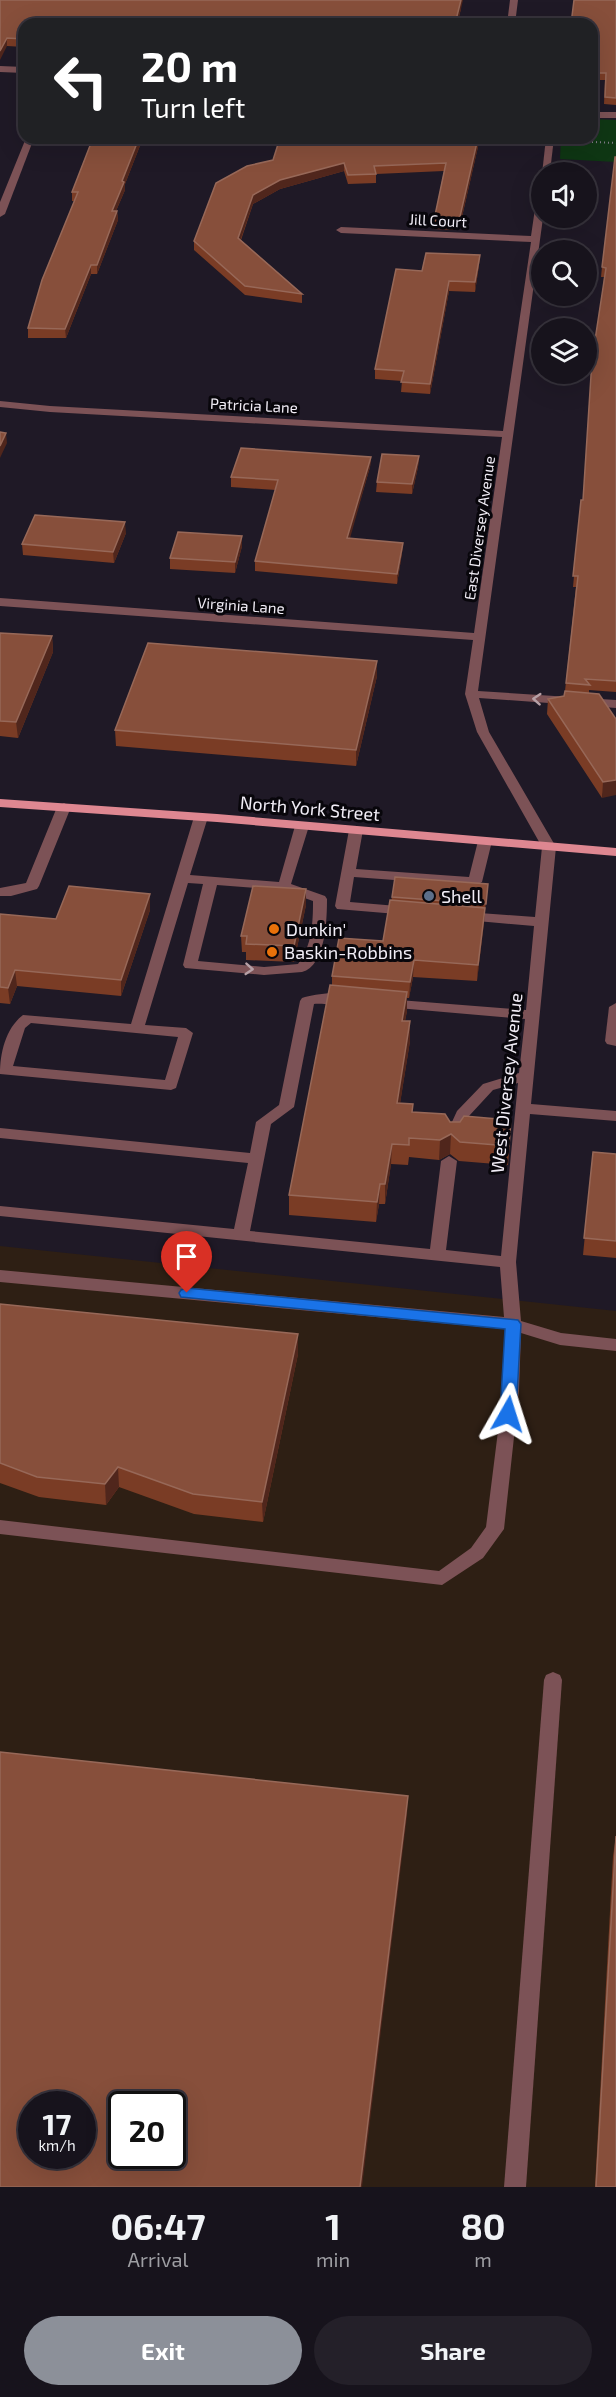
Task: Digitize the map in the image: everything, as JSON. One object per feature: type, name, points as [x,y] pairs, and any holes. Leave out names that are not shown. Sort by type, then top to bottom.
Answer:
[{"type":"main road","name":"North York Street","points":[[0,803],[201,817],[616,852]]},
{"type":"street","points":[[512,18],[514,0]]},
{"type":"street","points":[[0,69],[18,70]]},
{"type":"street","points":[[598,115],[616,115]]},
{"type":"street","points":[[0,214],[28,144]]},
{"type":"street","points":[[547,162],[549,144]]},
{"type":"street","name":"East Diversey Avenue","points":[[537,228],[471,694],[483,732],[549,847]]},
{"type":"street","name":"Jill Court","points":[[341,230],[535,239]]},
{"type":"street","name":"Patricia Lane","points":[[0,404],[62,410],[506,434]]},
{"type":"street","name":"Virginia Lane","points":[[0,602],[479,637]]},
{"type":"street","points":[[471,694],[616,704]]},
{"type":"street","points":[[0,892],[11,892],[32,886],[64,807]]},
{"type":"street","points":[[137,1029],[201,817]]},
{"type":"street","points":[[284,886],[302,826]]},
{"type":"street","points":[[356,830],[342,906],[424,912]]},
{"type":"street","points":[[348,872],[475,882],[485,841]]},
{"type":"street","name":"West Diversey Avenue","points":[[0,1527],[442,1578],[477,1553],[495,1529],[511,1391],[513,1324],[508,1262],[549,847]]},
{"type":"street","points":[[183,879],[284,886],[320,899],[320,926],[311,958],[302,968],[264,970],[190,965],[211,881]]},
{"type":"street","points":[[448,914],[542,922]]},
{"type":"street","points":[[241,1235],[264,1122],[286,1107],[307,1000],[327,998],[532,1016]]},
{"type":"street","points":[[616,1007],[612,1041],[616,1041]]},
{"type":"street","points":[[28,1018],[137,1029],[186,1033],[171,1085],[4,1070],[18,1026],[28,1018]]},
{"type":"street","points":[[454,1135],[462,1114],[488,1087],[526,1076]]},
{"type":"street","points":[[523,1108],[616,1116]]},
{"type":"street","points":[[0,1134],[257,1159]]},
{"type":"street","points":[[436,1255],[449,1161]]},
{"type":"street","points":[[0,1211],[508,1262]]},
{"type":"street","points":[[0,1276],[513,1324],[560,1339],[616,1346]]},
{"type":"street","points":[[515,2187],[553,1680]]},
{"type":"path","points":[[598,142],[616,143]]},
{"type":"shaded area","points":[[0,1246],[616,1311],[616,2187],[0,2187]]},
{"type":"green space","points":[[598,119],[616,120],[616,162],[560,159],[561,144],[598,144]]},
{"type":"building","points":[[0,0],[461,0],[456,18],[18,18],[18,39],[7,38],[0,51]]},
{"type":"building","points":[[574,0],[616,0],[616,98],[605,97],[606,73],[598,73],[598,18],[572,18]]},
{"type":"building","points":[[91,144],[137,144],[112,211],[117,211],[97,265],[91,265],[65,329],[28,328],[42,280],[78,192],[72,192]]},
{"type":"building","points":[[278,144],[477,144],[459,221],[434,220],[446,163],[374,166],[376,174],[348,175],[344,163],[280,180],[253,195],[238,238],[302,294],[245,286],[194,241],[216,183],[247,166],[273,160]]},
{"type":"building","points":[[616,157],[616,681],[585,679],[590,685],[566,683],[578,576],[573,576],[581,500],[583,500],[590,384],[597,384],[597,327],[606,268],[602,267]]},
{"type":"building","points":[[426,253],[480,255],[475,282],[449,281],[430,384],[401,382],[404,371],[375,369],[396,269],[422,271]]},
{"type":"building","points":[[0,432],[6,433],[0,446]]},
{"type":"building","points":[[241,448],[371,457],[347,538],[403,543],[397,574],[255,561],[278,480],[231,477]]},
{"type":"building","points":[[382,454],[419,456],[412,484],[377,482]]},
{"type":"building","points":[[35,515],[125,522],[113,552],[22,544]]},
{"type":"building","points":[[178,532],[242,536],[235,562],[170,558]]},
{"type":"building","points":[[0,633],[52,636],[16,722],[0,721]]},
{"type":"building","points":[[148,643],[377,661],[356,750],[115,730]]},
{"type":"building","points":[[565,691],[599,694],[616,719],[616,780],[603,782],[548,699],[564,696]]},
{"type":"building","points":[[395,877],[488,884],[486,904],[392,897]]},
{"type":"building","points":[[69,886],[150,894],[121,980],[15,970],[8,988],[0,987],[0,914],[56,919]]},
{"type":"building","name":"Dunkin'","points":[[253,886],[306,889],[294,946],[246,944],[247,936],[241,936]]},
{"type":"building","points":[[390,900],[485,908],[478,965],[414,960],[410,982],[332,976],[339,938],[383,941]]},
{"type":"building","points":[[330,985],[407,992],[402,1021],[410,1021],[397,1103],[413,1104],[412,1112],[445,1114],[450,1122],[460,1122],[464,1116],[511,1120],[509,1146],[460,1142],[451,1134],[440,1140],[409,1138],[409,1145],[392,1144],[385,1184],[380,1184],[377,1202],[289,1195]]},
{"type":"building","points":[[593,1152],[616,1154],[616,1241],[584,1238]]},
{"type":"building","points":[[0,1304],[298,1334],[262,1502],[193,1494],[118,1467],[105,1484],[37,1477],[0,1463]]},
{"type":"building","points":[[0,1752],[408,1796],[360,2187],[0,2187]]},
{"type":"building","points":[[616,1836],[616,2187],[596,2187]]},
{"type":"place","name":"Shell","points":[[429,896]]},
{"type":"place","name":"Dunkin'","points":[[274,929]]},
{"type":"place","name":"Baskin-Robbins","points":[[272,952]]},
{"type":"route","points":[[187,1293],[513,1324],[508,1414]]}]
